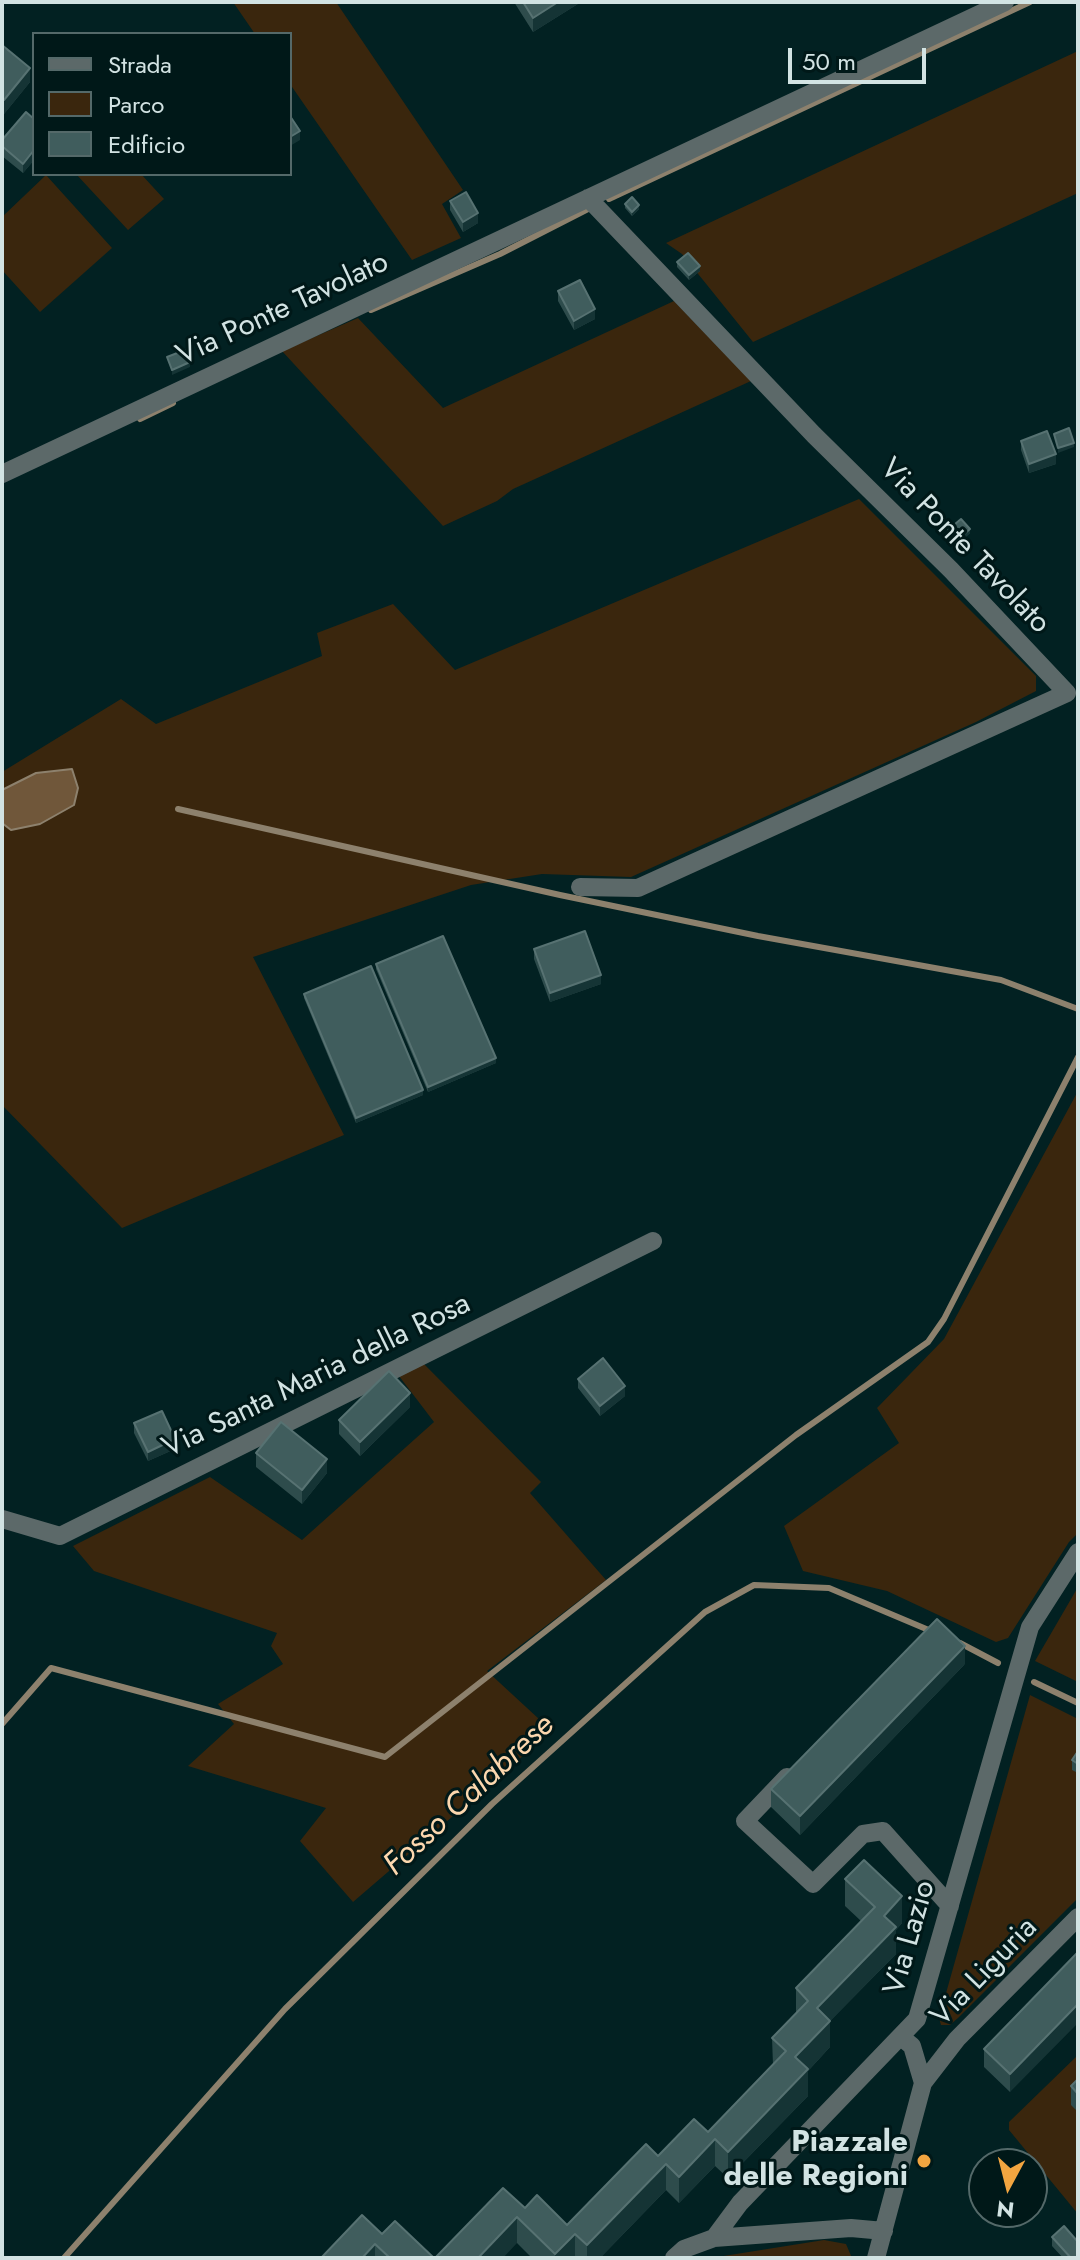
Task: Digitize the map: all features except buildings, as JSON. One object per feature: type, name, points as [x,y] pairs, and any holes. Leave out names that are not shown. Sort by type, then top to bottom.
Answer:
[{"type":"street","name":"Via Ponte Tavolato","points":[[2,474],[1005,2]]},
{"type":"street","name":"Via Ponte Tavolato","points":[[580,887],[638,888],[1067,693],[588,198]]},
{"type":"street","name":"Via Santa Maria della Rosa","points":[[2,1519],[60,1536],[653,1241]]},
{"type":"street","name":"Via Lazio","points":[[674,2258],[684,2249],[714,2238],[740,2203],[906,2042],[917,2019],[1030,1627],[1078,1552]]},
{"type":"street","points":[[797,1766],[745,1821],[813,1884],[863,1834],[883,1831],[950,1906]]},
{"type":"street","name":"Via Liguria","points":[[928,2077],[957,2039],[1078,1917]]},
{"type":"street","points":[[876,2258],[928,2077],[906,2042]]},
{"type":"street","points":[[714,2238],[851,2228],[884,2231]]},
{"type":"green space","points":[[233,2],[336,2],[463,190],[442,204],[461,238],[412,260],[292,87],[292,32],[254,32]]},
{"type":"green space","points":[[1078,51],[1078,193],[753,342],[682,254],[666,243]]},
{"type":"green space","points":[[47,176],[112,248],[40,312],[2,270],[2,217]]},
{"type":"green space","points":[[78,176],[143,176],[164,199],[128,230]]},
{"type":"green space","points":[[674,301],[751,381],[513,489],[497,501],[443,526],[282,351],[358,318],[443,408]]},
{"type":"green space","points":[[859,499],[1036,676],[1036,691],[976,722],[631,877],[542,874],[471,885],[253,957],[344,1135],[122,1228],[2,1105],[2,772],[121,699],[156,724],[322,656],[317,633],[393,604],[455,670]]},
{"type":"green space","points":[[1078,1091],[1078,1533],[1069,1542],[1008,1638],[996,1642],[887,1591],[803,1571],[784,1526],[899,1443],[877,1408],[944,1339]]},
{"type":"green space","points":[[424,1364],[541,1482],[530,1493],[606,1580],[487,1671],[552,1731],[353,1902],[300,1841],[326,1808],[188,1766],[234,1724],[218,1704],[283,1664],[271,1646],[277,1633],[94,1571],[73,1546],[210,1477],[302,1540],[434,1422],[399,1376]]},
{"type":"green space","points":[[1078,1587],[1078,1682],[1035,1661]]},
{"type":"green space","points":[[1030,1695],[1078,1719],[1078,1898],[958,2018],[950,2025],[941,2025],[939,2018]]},
{"type":"green space","points":[[1078,2055],[1078,2214],[1048,2177],[1048,2148],[1024,2148],[1009,2130],[1009,2122]]},
{"type":"green space","points":[[824,2240],[846,2244],[852,2258],[711,2258]]},
{"type":"shaded area","points":[[72,769],[78,788],[74,805],[40,824],[11,830],[2,823],[2,790],[36,773]]},
{"type":"waterway","points":[[609,199],[1030,2]]},
{"type":"waterway","points":[[371,310],[500,254],[588,209]]},
{"type":"waterway","points":[[140,419],[173,403]]},
{"type":"waterway","points":[[178,809],[560,895],[758,936],[1001,980],[1078,1009]]},
{"type":"waterway","points":[[2,1724],[51,1668],[385,1757],[796,1435],[928,1342],[944,1319],[1078,1057]]},
{"type":"waterway","name":"Fosso Calabrese","points":[[64,2258],[285,2009],[492,1804],[705,1612],[754,1585],[829,1588],[931,1631]]},
{"type":"waterway","name":"Fosso Calabrese","points":[[960,1643],[998,1663]]},
{"type":"waterway","name":"Fosso Calabrese","points":[[1034,1682],[1078,1703]]},
{"type":"place","name":"Piazzale delle Regioni","points":[[924,2161]]}]
